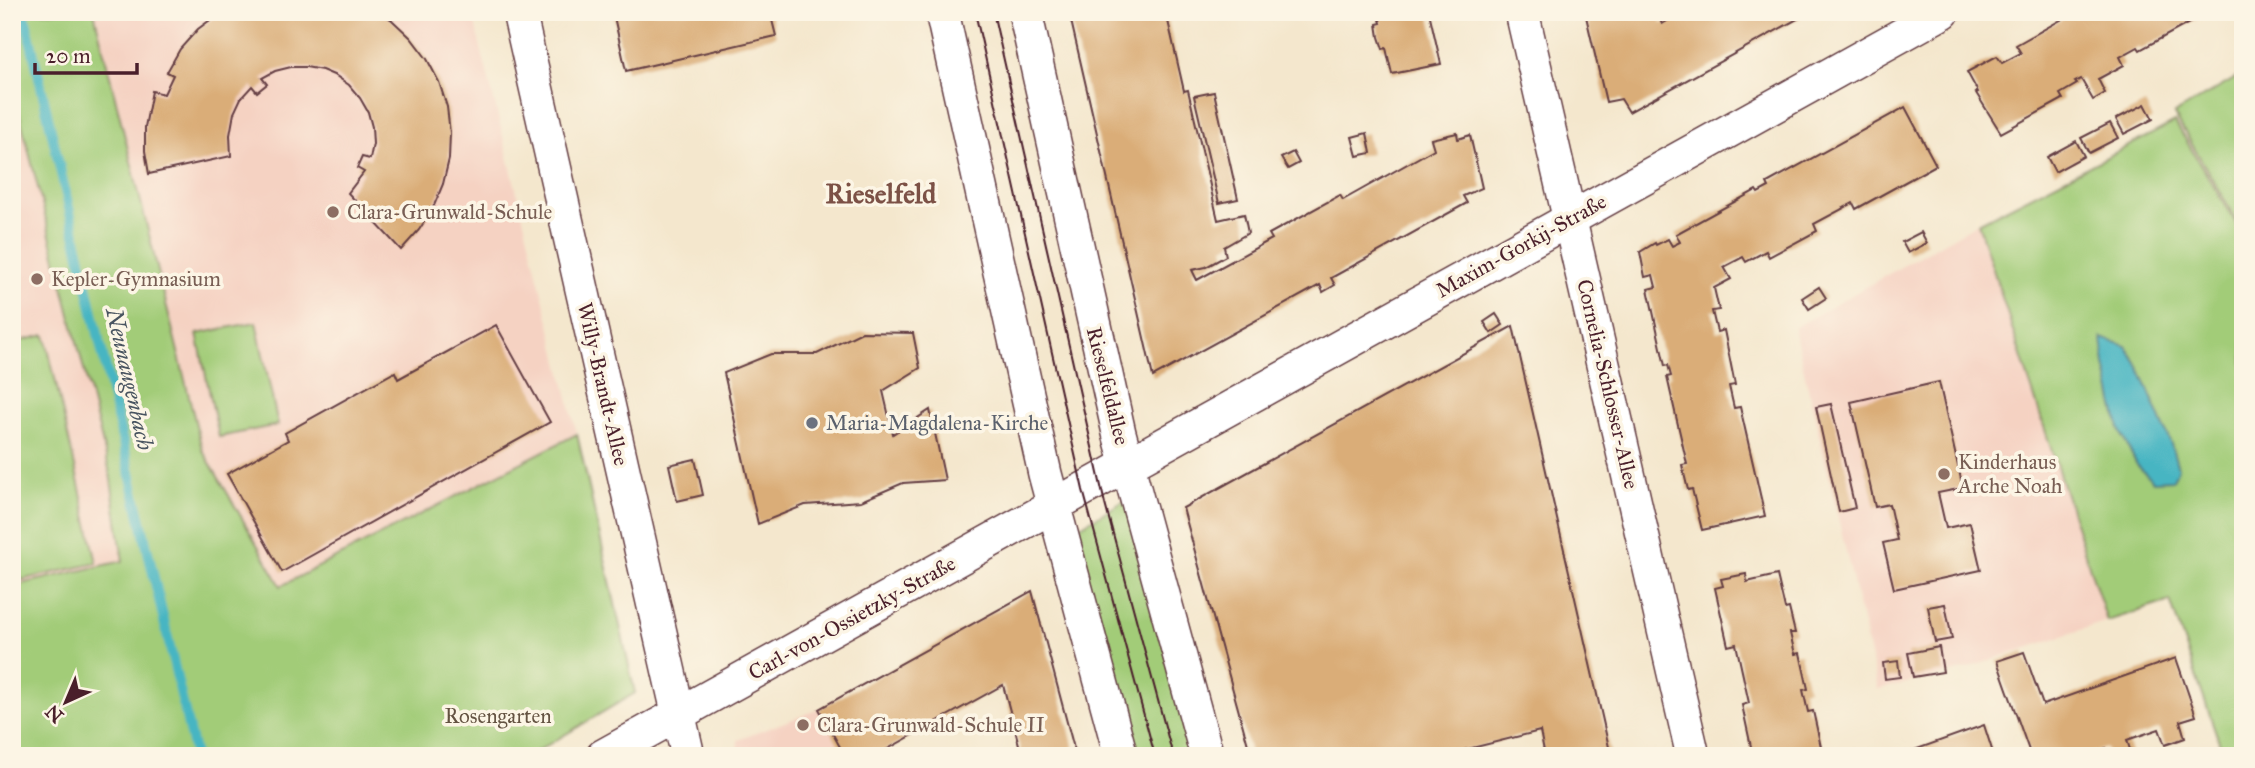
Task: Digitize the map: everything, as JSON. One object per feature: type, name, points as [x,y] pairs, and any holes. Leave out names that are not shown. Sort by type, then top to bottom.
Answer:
[{"type":"street","name":"Willy-Brandt-Allee","points":[[519,12],[688,756]]},
{"type":"street","points":[[942,12],[1054,506],[1121,756]]},
{"type":"street","name":"Rieselfeldallee","points":[[1024,12],[1094,326],[1114,472],[1207,756]]},
{"type":"street","name":"Cornelia-Schlosser-Allee","points":[[1522,12],[1693,756]]},
{"type":"street","name":"Maxim-Gorkij-Straße","points":[[1114,472],[1943,12]]},
{"type":"street","name":"Carl-von-Ossietzky-Straße","points":[[603,756],[1114,472]]},
{"type":"shaded area","name":"Clara-Grunwald-Schule","points":[[94,12],[472,12],[577,434],[281,586],[203,449]]},
{"type":"shaded area","name":"Kepler-Gymnasium","points":[[12,85],[110,473],[123,561],[12,586]]},
{"type":"shaded area","name":"Kinderhaus Arche Noah","points":[[1978,223],[2107,621],[1953,673],[1878,689],[1794,328]]},
{"type":"shaded area","name":"Clara-Grunwald-Schule II","points":[[819,709],[845,756],[737,756],[738,740]]},
{"type":"green space","name":"Rosengarten","points":[[12,12],[94,12],[202,449],[281,586],[577,434],[635,693],[529,756],[12,756],[12,586],[123,561],[110,473],[12,85]]},
{"type":"green space","points":[[2243,74],[2243,231],[2174,114]]},
{"type":"green space","points":[[2175,122],[2243,235],[2243,756],[2224,756],[2170,601],[2107,621],[1978,223]]},
{"type":"green space","points":[[256,322],[278,425],[219,437],[197,334]]},
{"type":"green space","points":[[45,335],[97,563],[12,582],[12,343]]},
{"type":"green space","points":[[1126,500],[1196,756],[1131,756],[1070,532]]},
{"type":"water","points":[[2102,338],[2126,346],[2138,365],[2171,444],[2178,468],[2173,480],[2153,481],[2137,465],[2119,429]]},
{"type":"building","points":[[221,12],[380,12],[411,38],[427,59],[439,82],[447,107],[449,159],[433,208],[419,230],[401,250],[348,193],[364,172],[357,168],[362,157],[370,159],[372,127],[368,112],[349,85],[322,70],[291,67],[262,78],[267,84],[257,92],[252,86],[241,98],[234,113],[230,135],[231,156],[149,174],[145,127],[152,91],[164,94],[173,75],[167,72],[180,49],[198,29]]},
{"type":"building","points":[[613,12],[770,12],[776,36],[626,71]]},
{"type":"building","points":[[1069,12],[1166,12],[1184,91],[1188,90],[1218,220],[1244,214],[1248,233],[1224,247],[1226,256],[1206,267],[1192,270],[1197,280],[1272,239],[1269,234],[1340,195],[1343,200],[1434,149],[1431,139],[1457,133],[1458,139],[1470,135],[1482,188],[1463,196],[1467,203],[1331,278],[1335,285],[1323,292],[1320,285],[1153,377]]},
{"type":"building","points":[[1378,12],[1429,12],[1441,64],[1392,74],[1386,48],[1383,49],[1379,37],[1377,24],[1381,23]]},
{"type":"building","points":[[1585,12],[1649,12],[1650,18],[1658,16],[1662,24],[1682,12],[1810,12],[1629,112],[1621,99],[1606,102]]},
{"type":"building","points":[[2075,12],[2209,12],[2140,50],[2138,47],[2120,57],[2124,65],[2098,79],[2105,93],[2093,100],[2081,79],[2060,94],[2063,99],[2001,133],[1976,93],[1978,92],[1967,72],[1997,56],[2002,63],[2021,53],[2016,45]]},
{"type":"building","points":[[1214,92],[1238,199],[1219,203],[1194,96]]},
{"type":"building","points":[[2145,104],[2153,119],[2124,134],[2116,119]]},
{"type":"building","points":[[1905,107],[1936,165],[1856,209],[1853,203],[1814,224],[1817,231],[1769,257],[1766,251],[1746,262],[1743,257],[1724,267],[1731,279],[1714,288],[1719,310],[1712,311],[1717,332],[1724,330],[1735,385],[1729,386],[1734,408],[1740,407],[1765,516],[1702,530],[1692,489],[1688,490],[1682,465],[1687,464],[1667,377],[1671,376],[1668,365],[1665,366],[1648,289],[1656,287],[1653,275],[1645,277],[1640,252],[1668,239],[1672,246],[1680,242],[1676,234],[1756,190],[1758,193],[1769,187],[1767,183]]},
{"type":"building","points":[[2110,123],[2118,138],[2089,153],[2081,138]]},
{"type":"building","points":[[1367,133],[1371,153],[1357,156],[1352,137]]},
{"type":"building","points":[[2076,141],[2084,156],[2055,172],[2047,157]]},
{"type":"building","points":[[1293,152],[1299,163],[1288,169],[1281,158]]},
{"type":"building","points":[[1921,232],[1927,243],[1908,253],[1902,242]]},
{"type":"building","points":[[1819,287],[1826,298],[1809,309],[1802,298]]},
{"type":"building","points":[[1496,314],[1503,325],[1491,333],[1484,322]]},
{"type":"building","points":[[496,325],[550,422],[282,572],[227,474],[288,440],[285,433],[395,372],[398,379]]},
{"type":"building","points":[[1513,326],[1611,756],[1545,756],[1540,731],[1440,756],[1251,756],[1183,508]]},
{"type":"building","name":"Maria-Magdalena-Kirche","points":[[862,332],[913,333],[920,368],[883,391],[893,434],[930,410],[945,480],[903,483],[861,501],[805,505],[758,524],[724,373],[771,354],[817,354]]},
{"type":"building","points":[[1939,382],[1963,488],[1938,493],[1946,528],[1970,523],[1981,570],[1894,589],[1883,543],[1897,540],[1889,504],[1875,507],[1851,402]]},
{"type":"building","points":[[1831,404],[1855,508],[1839,512],[1816,407]]},
{"type":"building","points":[[695,459],[703,495],[677,501],[669,465]]},
{"type":"building","points":[[1746,574],[1747,582],[1777,575],[1785,609],[1789,608],[1795,633],[1790,633],[1795,654],[1800,653],[1808,689],[1803,690],[1808,712],[1813,711],[1821,747],[1816,748],[1818,756],[1753,756],[1742,705],[1749,703],[1736,644],[1728,646],[1715,588],[1723,586],[1721,579]]},
{"type":"building","points":[[1032,591],[1076,756],[1022,756],[1003,685],[875,756],[845,756],[819,709]]},
{"type":"building","points":[[1945,604],[1952,639],[1935,642],[1928,607]]},
{"type":"building","points":[[1939,647],[1943,672],[1913,677],[1908,653]]},
{"type":"building","points":[[2024,652],[2043,705],[2176,658],[2196,716],[2180,721],[2185,738],[2165,745],[2159,729],[2127,740],[2132,756],[2109,756],[2106,748],[2083,756],[2031,756],[1997,661]]},
{"type":"building","points":[[1898,661],[1900,677],[1885,679],[1883,663]]},
{"type":"building","points":[[1984,725],[1994,756],[1903,754]]},
{"type":"waterway","name":"Neunaugenbach","points":[[24,12],[195,756]]},
{"type":"tram line","points":[[975,12],[1083,490],[1155,756]]},
{"type":"tram line","points":[[993,12],[1105,504],[1173,756]]},
{"type":"place","name":"Clara-Grunwald-Schule","points":[[333,212]]},
{"type":"place","name":"Kepler-Gymnasium","points":[[37,279]]},
{"type":"place","name":"Maria-Magdalena-Kirche","points":[[812,423]]},
{"type":"place","name":"Kinderhaus Arche Noah","points":[[1944,474]]},
{"type":"place","name":"Clara-Grunwald-Schule II","points":[[803,725]]},
{"type":"district","name":"Rieselfeld","points":[[881,193]]}]
